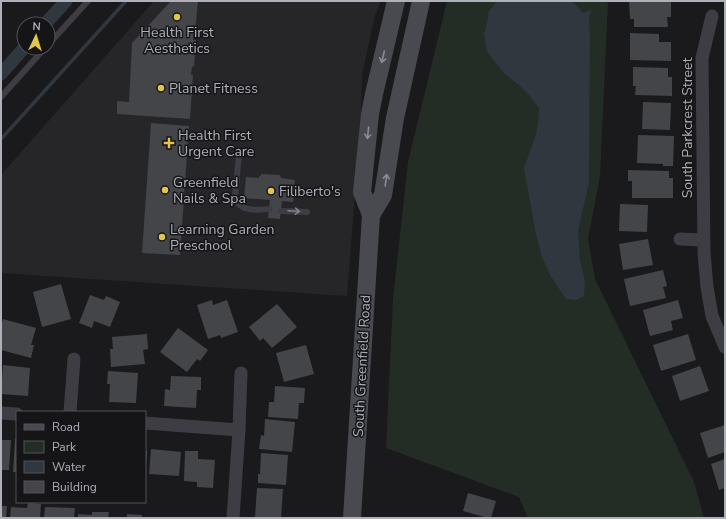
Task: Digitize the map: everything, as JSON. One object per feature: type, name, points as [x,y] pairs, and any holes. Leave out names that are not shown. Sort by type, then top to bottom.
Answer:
[{"type":"main road","name":"South Greenfield Road","points":[[352,518],[371,215],[362,192],[370,114],[396,1]]},
{"type":"main road","name":"South Greenfield Road","points":[[371,215],[384,195],[395,118],[421,1]]},
{"type":"street","name":"South Parkcrest Street","points":[[712,16],[702,58],[703,240],[707,288],[712,316],[725,347]]},
{"type":"street","points":[[680,239],[703,240]]},
{"type":"street","points":[[70,411],[74,359]]},
{"type":"street","points":[[233,518],[241,373]]},
{"type":"street","points":[[1,413],[16,414]]},
{"type":"street","points":[[146,423],[239,430]]},
{"type":"lane","points":[[56,36],[88,1]]},
{"type":"lane","points":[[1,97],[39,56]]},
{"type":"lane","points":[[239,155],[235,196],[237,202],[248,209],[269,209]]},
{"type":"lane","points":[[281,211],[306,212]]},
{"type":"shaded area","points":[[154,1],[381,1],[375,15],[362,75],[361,116],[347,296],[1,273],[1,175]]},
{"type":"green space","points":[[447,1],[608,1],[600,176],[588,239],[595,279],[694,482],[704,518],[528,518],[519,497],[386,448],[393,299],[408,162]]},
{"type":"water","points":[[497,1],[571,1],[583,13],[591,10],[589,18],[589,183],[578,231],[580,261],[585,281],[584,296],[576,300],[566,299],[550,275],[542,257],[536,234],[524,168],[536,135],[539,108],[520,86],[505,74],[487,52],[484,34],[489,11]]},
{"type":"building","name":"Planet Fitness","points":[[171,1],[198,1],[193,40],[196,40],[194,67],[192,66],[191,75],[193,75],[190,119],[117,114],[117,101],[129,102],[132,43]]},
{"type":"building","points":[[629,1],[671,1],[671,17],[667,17],[668,27],[634,27],[634,19],[630,19]]},
{"type":"building","points":[[630,33],[659,34],[659,42],[671,42],[671,61],[630,60]]},
{"type":"building","points":[[633,67],[668,68],[668,77],[672,77],[672,96],[635,95],[636,86],[633,86]]},
{"type":"building","points":[[643,102],[671,103],[670,130],[642,129]]},
{"type":"building","points":[[151,123],[189,126],[180,255],[142,253]]},
{"type":"building","points":[[638,135],[674,136],[673,166],[637,163]]},
{"type":"building","points":[[628,170],[669,171],[669,178],[673,178],[673,198],[632,198],[632,181],[628,181]]},
{"type":"building","name":"Filiberto's","points":[[261,174],[280,175],[281,178],[295,180],[294,186],[296,186],[296,196],[294,196],[293,202],[282,201],[280,219],[268,218],[270,200],[244,198],[246,177],[259,178]]},
{"type":"building","points":[[620,204],[648,205],[647,232],[619,231]]},
{"type":"building","points":[[648,239],[653,265],[623,270],[619,244]]},
{"type":"building","points":[[663,270],[667,286],[663,287],[666,298],[630,306],[624,279]]},
{"type":"building","points":[[61,284],[71,319],[42,327],[33,292]]},
{"type":"building","points":[[90,295],[104,300],[106,296],[120,302],[110,327],[94,321],[92,328],[79,323]]},
{"type":"building","points":[[212,300],[213,305],[227,300],[238,332],[221,338],[220,335],[208,339],[197,305]]},
{"type":"building","points":[[678,300],[683,318],[671,321],[673,330],[650,336],[643,310]]},
{"type":"building","points":[[277,304],[297,327],[272,348],[263,338],[260,341],[249,327]]},
{"type":"building","points":[[3,319],[36,328],[31,345],[34,345],[31,358],[1,350],[1,327]]},
{"type":"building","points":[[178,328],[208,350],[200,361],[197,359],[187,372],[160,352]]},
{"type":"building","points":[[147,334],[148,349],[143,350],[145,364],[111,367],[110,349],[113,349],[112,337]]},
{"type":"building","points":[[688,334],[696,360],[661,371],[653,345]]},
{"type":"building","points":[[306,345],[314,374],[284,382],[276,353]]},
{"type":"building","points":[[3,365],[30,368],[28,396],[1,394]]},
{"type":"building","points":[[700,366],[709,391],[680,401],[672,376]]},
{"type":"building","points":[[108,371],[138,373],[136,403],[109,402],[110,384],[107,384]]},
{"type":"building","points":[[171,376],[201,377],[201,390],[197,390],[196,408],[164,406],[165,389],[170,390]]},
{"type":"building","points":[[275,386],[305,388],[304,403],[299,403],[298,419],[268,417],[269,402],[274,402]]},
{"type":"building","points":[[265,419],[295,422],[292,452],[259,449],[261,435],[264,436]]},
{"type":"building","points":[[725,425],[725,452],[708,458],[700,433]]},
{"type":"building","points":[[15,439],[16,439],[16,472],[13,472]]},
{"type":"building","points":[[1,440],[11,440],[9,470],[1,470]]},
{"type":"building","points":[[151,449],[181,452],[179,476],[149,474]]},
{"type":"building","points":[[185,451],[198,451],[198,459],[215,460],[213,488],[197,487],[197,482],[184,481]]},
{"type":"building","points":[[261,453],[288,455],[286,485],[258,483]]},
{"type":"building","points":[[725,459],[725,488],[719,490],[711,464]]},
{"type":"building","points":[[257,488],[283,489],[281,518],[255,518]]},
{"type":"building","points":[[468,493],[496,501],[491,518],[463,511]]},
{"type":"building","points":[[28,503],[41,504],[40,518],[10,518],[11,507],[27,508]]},
{"type":"building","points":[[1,506],[7,506],[6,518],[1,518]]},
{"type":"building","points":[[45,507],[75,508],[74,518],[44,518]]},
{"type":"building","points":[[92,512],[109,512],[108,518],[78,518],[78,514],[92,515]]},
{"type":"building","points":[[127,514],[142,515],[142,518],[127,518]]},
{"type":"waterway","points":[[52,16],[66,1]]},
{"type":"waterway","points":[[1,139],[126,1]]},
{"type":"waterway","points":[[1,74],[17,56]]},
{"type":"place","name":"Health First Aesthetics","points":[[177,17]]},
{"type":"place","name":"Planet Fitness","points":[[161,88]]},
{"type":"place","name":"Health First Urgent Care","points":[[169,143]]},
{"type":"place","name":"Greenfield Nails & Spa","points":[[165,190]]},
{"type":"place","name":"Filiberto's","points":[[271,191]]},
{"type":"place","name":"Learning Garden Preschool","points":[[162,237]]}]
